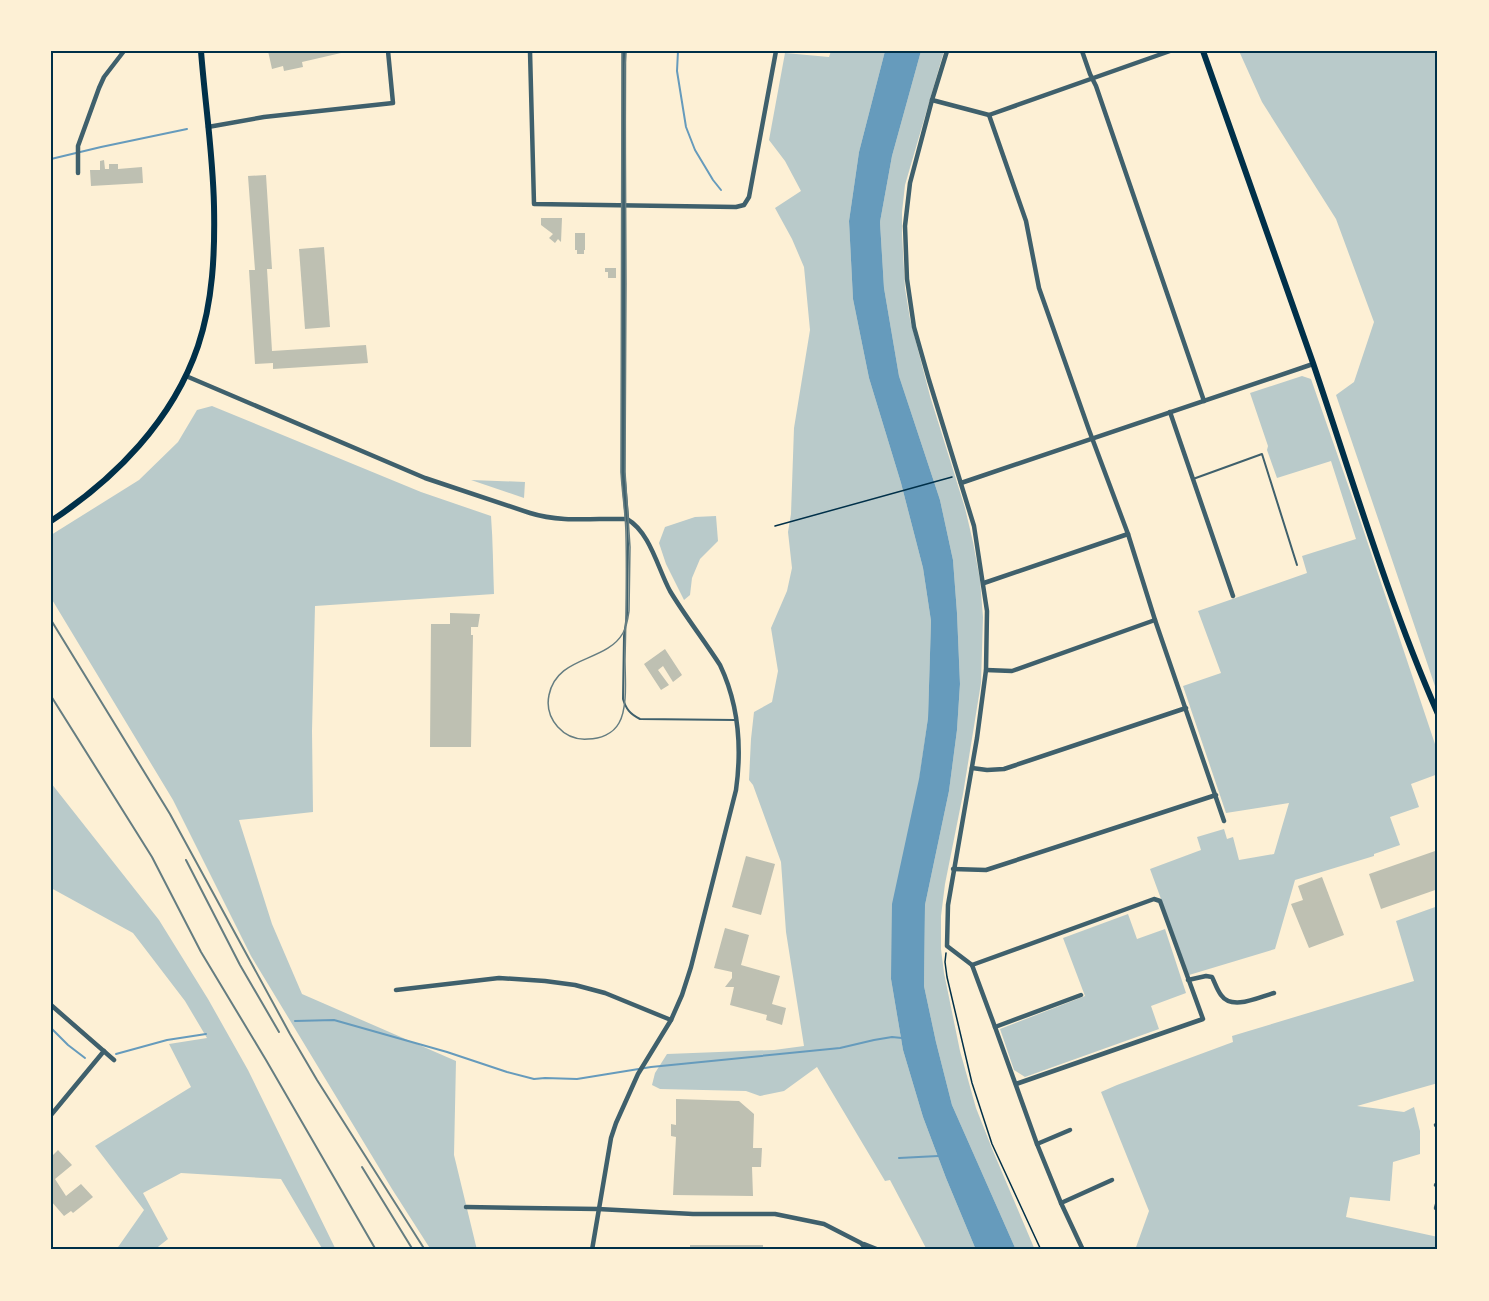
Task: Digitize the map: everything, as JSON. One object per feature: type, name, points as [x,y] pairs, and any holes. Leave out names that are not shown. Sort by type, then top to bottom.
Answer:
[{"type":"main road","points":[[51,521],[102,483],[141,444],[160,419],[186,376],[201,336],[206,317],[214,250],[214,204],[201,51]]},
{"type":"main road","points":[[1203,51],[1354,488],[1416,662],[1438,714]]},
{"type":"street","points":[[78,173],[78,146],[99,88],[104,77],[124,51]]},
{"type":"street","points":[[208,127],[264,117],[393,104],[388,51]]},
{"type":"street","points":[[530,51],[534,204],[736,207],[744,205],[749,197],[776,51]]},
{"type":"street","points":[[624,51],[623,472],[627,519]]},
{"type":"street","points":[[947,51],[910,183],[905,226],[907,279],[914,327],[928,380],[975,526],[987,611],[986,670],[977,738],[953,869],[946,946],[972,965],[1037,1144],[1083,1250]]},
{"type":"street","points":[[1082,51],[1204,401]]},
{"type":"street","points":[[932,100],[989,115],[1170,51]]},
{"type":"street","points":[[989,115],[1026,221],[1039,288],[1128,534],[1224,821]]},
{"type":"street","points":[[961,483],[1313,364]]},
{"type":"street","points":[[186,376],[425,478],[545,518],[627,519],[646,539],[670,590],[720,665],[738,720],[740,746],[736,790],[682,995],[638,1074],[611,1138],[592,1250]]},
{"type":"street","points":[[1170,412],[1233,596]]},
{"type":"street","points":[[984,583],[1128,534]]},
{"type":"street","points":[[986,670],[1012,670],[1155,620]]},
{"type":"street","points":[[972,768],[1004,769],[1186,708]]},
{"type":"street","points":[[953,869],[986,870],[1216,795]]},
{"type":"street","points":[[972,965],[1154,900],[1160,901],[1203,1019],[1016,1084]]},
{"type":"street","points":[[1188,980],[1212,977],[1221,996],[1228,1002],[1237,1003],[1274,993]]},
{"type":"street","points":[[396,990],[499,978],[545,981],[575,985],[605,993],[670,1020]]},
{"type":"street","points":[[995,1027],[1081,995]]},
{"type":"street","points":[[51,1005],[114,1060]]},
{"type":"street","points":[[51,1115],[104,1051]]},
{"type":"street","points":[[1037,1144],[1070,1130]]},
{"type":"street","points":[[1061,1203],[1112,1180]]},
{"type":"street","points":[[1436,1208],[1438,1201]]},
{"type":"street","points":[[466,1207],[598,1209],[693,1214],[775,1214],[824,1224],[879,1250]]},
{"type":"street","points":[[861,1243],[867,1250]]},
{"type":"lane","points":[[1193,479],[1262,454],[1297,565]]},
{"type":"lane","points":[[627,519],[627,615],[624,636],[623,699],[626,708],[640,719],[738,720]]},
{"type":"path","points":[[775,526],[953,477]]},
{"type":"path","points":[[946,946],[947,977],[972,1083],[992,1144],[1041,1250]]},
{"type":"shaded area","points":[[831,51],[885,51],[859,152],[849,221],[853,299],[869,378],[901,483],[923,568],[931,621],[928,718],[891,979],[903,1050],[923,1117],[976,1250],[927,1250],[890,1180],[885,1181],[817,1067],[784,1091],[760,1096],[746,1091],[660,1089],[652,1085],[655,1073],[667,1054],[774,1050],[804,1046],[786,932],[781,862],[753,785],[749,780],[754,712],[772,702],[778,671],[771,628],[787,591],[792,568],[788,532],[791,514],[794,428],[810,330],[804,267],[775,208],[801,191],[785,161],[769,140],[785,53],[829,57]]},
{"type":"shaded area","points":[[921,51],[944,51],[905,185],[902,234],[905,288],[910,319],[930,396],[965,508],[980,580],[983,617],[981,683],[963,794],[945,884],[941,916],[941,949],[960,1051],[976,1108],[1035,1250],[1016,1250],[952,1105],[924,986],[925,905],[949,791],[957,730],[960,684],[957,613],[953,560],[940,500],[899,376],[884,288],[880,222],[892,156]]},
{"type":"shaded area","points":[[1239,51],[1438,51],[1438,695],[1336,395],[1354,382],[1374,322],[1336,219],[1262,102]]},
{"type":"shaded area","points":[[1302,376],[1311,379],[1356,508],[1438,753],[1438,774],[1411,784],[1419,807],[1390,817],[1400,845],[1374,854],[1374,856],[1295,880],[1275,949],[1189,975],[1150,869],[1201,850],[1197,837],[1224,829],[1227,839],[1233,837],[1239,860],[1274,854],[1289,803],[1226,813],[1183,686],[1221,673],[1198,611],[1307,573],[1302,556],[1356,539],[1331,461],[1277,478],[1267,450],[1268,446],[1250,393]]},
{"type":"shaded area","points":[[212,406],[421,492],[491,516],[494,594],[315,606],[313,812],[239,820],[272,924],[302,994],[456,1061],[454,1155],[477,1250],[431,1250],[251,956],[173,800],[51,598],[51,535],[139,480],[178,442],[197,410]]},
{"type":"shaded area","points":[[471,480],[525,482],[524,498]]},
{"type":"shaded area","points":[[716,516],[718,541],[700,559],[692,578],[690,595],[684,600],[666,564],[659,543],[665,527],[695,517]]},
{"type":"shaded area","points":[[51,783],[159,920],[208,999],[248,1070],[336,1250],[323,1250],[281,1179],[181,1173],[143,1193],[168,1239],[154,1250],[116,1250],[144,1210],[95,1146],[191,1087],[169,1044],[207,1038],[185,1001],[133,933],[51,888]]},
{"type":"shaded area","points":[[1438,906],[1438,1083],[1357,1106],[1404,1112],[1414,1107],[1420,1131],[1420,1154],[1393,1162],[1390,1201],[1350,1197],[1346,1217],[1438,1237],[1438,1250],[1135,1250],[1149,1211],[1101,1092],[1233,1042],[1232,1036],[1414,981],[1396,921]]},
{"type":"shaded area","points":[[1128,914],[1137,939],[1165,929],[1186,993],[1151,1006],[1159,1029],[1025,1077],[1014,1070],[1000,1029],[1085,996],[1063,938]]},
{"type":"water","points":[[885,51],[921,51],[892,156],[880,222],[884,288],[899,376],[940,500],[953,560],[960,684],[949,791],[925,905],[924,986],[952,1105],[1016,1250],[976,1250],[923,1117],[903,1050],[891,979],[892,904],[919,779],[928,718],[931,621],[923,568],[901,483],[869,378],[853,299],[849,221],[859,152]]},
{"type":"building","points":[[268,51],[341,51],[341,53],[302,62],[303,67],[284,71],[283,66],[272,69]]},
{"type":"building","points":[[104,160],[105,169],[109,169],[109,164],[118,164],[118,169],[142,167],[143,183],[91,186],[90,170],[100,170],[100,161]]},
{"type":"building","points":[[266,175],[272,269],[267,269],[272,351],[366,345],[368,363],[273,369],[273,363],[255,364],[249,270],[255,270],[248,176]]},
{"type":"building","points":[[541,218],[562,218],[561,242],[558,239],[555,243],[549,238],[553,234],[541,225]]},
{"type":"building","points":[[575,233],[585,233],[584,254],[577,254],[575,250]]},
{"type":"building","points":[[324,247],[330,327],[305,329],[299,249]]},
{"type":"building","points":[[605,268],[616,268],[616,278],[608,278]]},
{"type":"building","points":[[450,613],[480,614],[478,627],[471,627],[471,635],[473,635],[471,747],[430,747],[431,624],[450,624]]},
{"type":"building","points":[[665,649],[682,675],[673,682],[663,666],[658,670],[669,685],[661,690],[644,664]]},
{"type":"building","points":[[1438,850],[1438,889],[1381,909],[1369,874]]},
{"type":"building","points":[[746,856],[775,864],[761,915],[732,907]]},
{"type":"building","points":[[1322,877],[1344,935],[1309,948],[1291,904],[1303,900],[1298,886]]},
{"type":"building","points":[[725,928],[749,935],[741,965],[780,976],[772,1004],[786,1008],[782,1025],[766,1020],[767,1015],[730,1005],[734,987],[725,987],[732,978],[732,972],[714,968]]},
{"type":"building","points":[[676,1099],[739,1101],[754,1114],[753,1148],[762,1148],[761,1167],[752,1167],[753,1196],[673,1195],[676,1137],[671,1136],[671,1124],[676,1125]]},
{"type":"building","points":[[58,1150],[72,1165],[55,1179],[66,1196],[81,1184],[93,1197],[73,1213],[71,1211],[64,1216],[51,1201],[51,1157]]},
{"type":"building","points":[[690,1245],[763,1245],[763,1250],[690,1250]]},
{"type":"waterway","points":[[678,51],[677,71],[686,127],[695,150],[721,190]]},
{"type":"waterway","points":[[51,159],[187,129]]},
{"type":"waterway","points":[[295,1021],[334,1020],[534,1079],[577,1079],[651,1067],[840,1048],[892,1037],[902,1038]]},
{"type":"waterway","points":[[51,1028],[85,1058]]},
{"type":"waterway","points":[[116,1054],[167,1040],[206,1034]]},
{"type":"waterway","points":[[899,1158],[938,1156]]},
{"type":"tram line","points":[[622,51],[621,472],[626,551],[626,598],[626,614],[626,629],[625,701],[622,716],[613,730],[597,738],[579,739],[564,732],[553,720],[548,704],[554,682],[571,666],[615,643],[623,633],[625,628],[626,625],[627,622],[629,611],[630,547],[625,472],[626,51]]},
{"type":"railway","points":[[51,620],[170,814],[317,1080],[425,1250]]},
{"type":"railway","points":[[51,696],[152,857],[201,952],[376,1250]]},
{"type":"railway","points":[[186,860],[240,965],[279,1032]]},
{"type":"railway","points":[[362,1167],[413,1250]]}]
